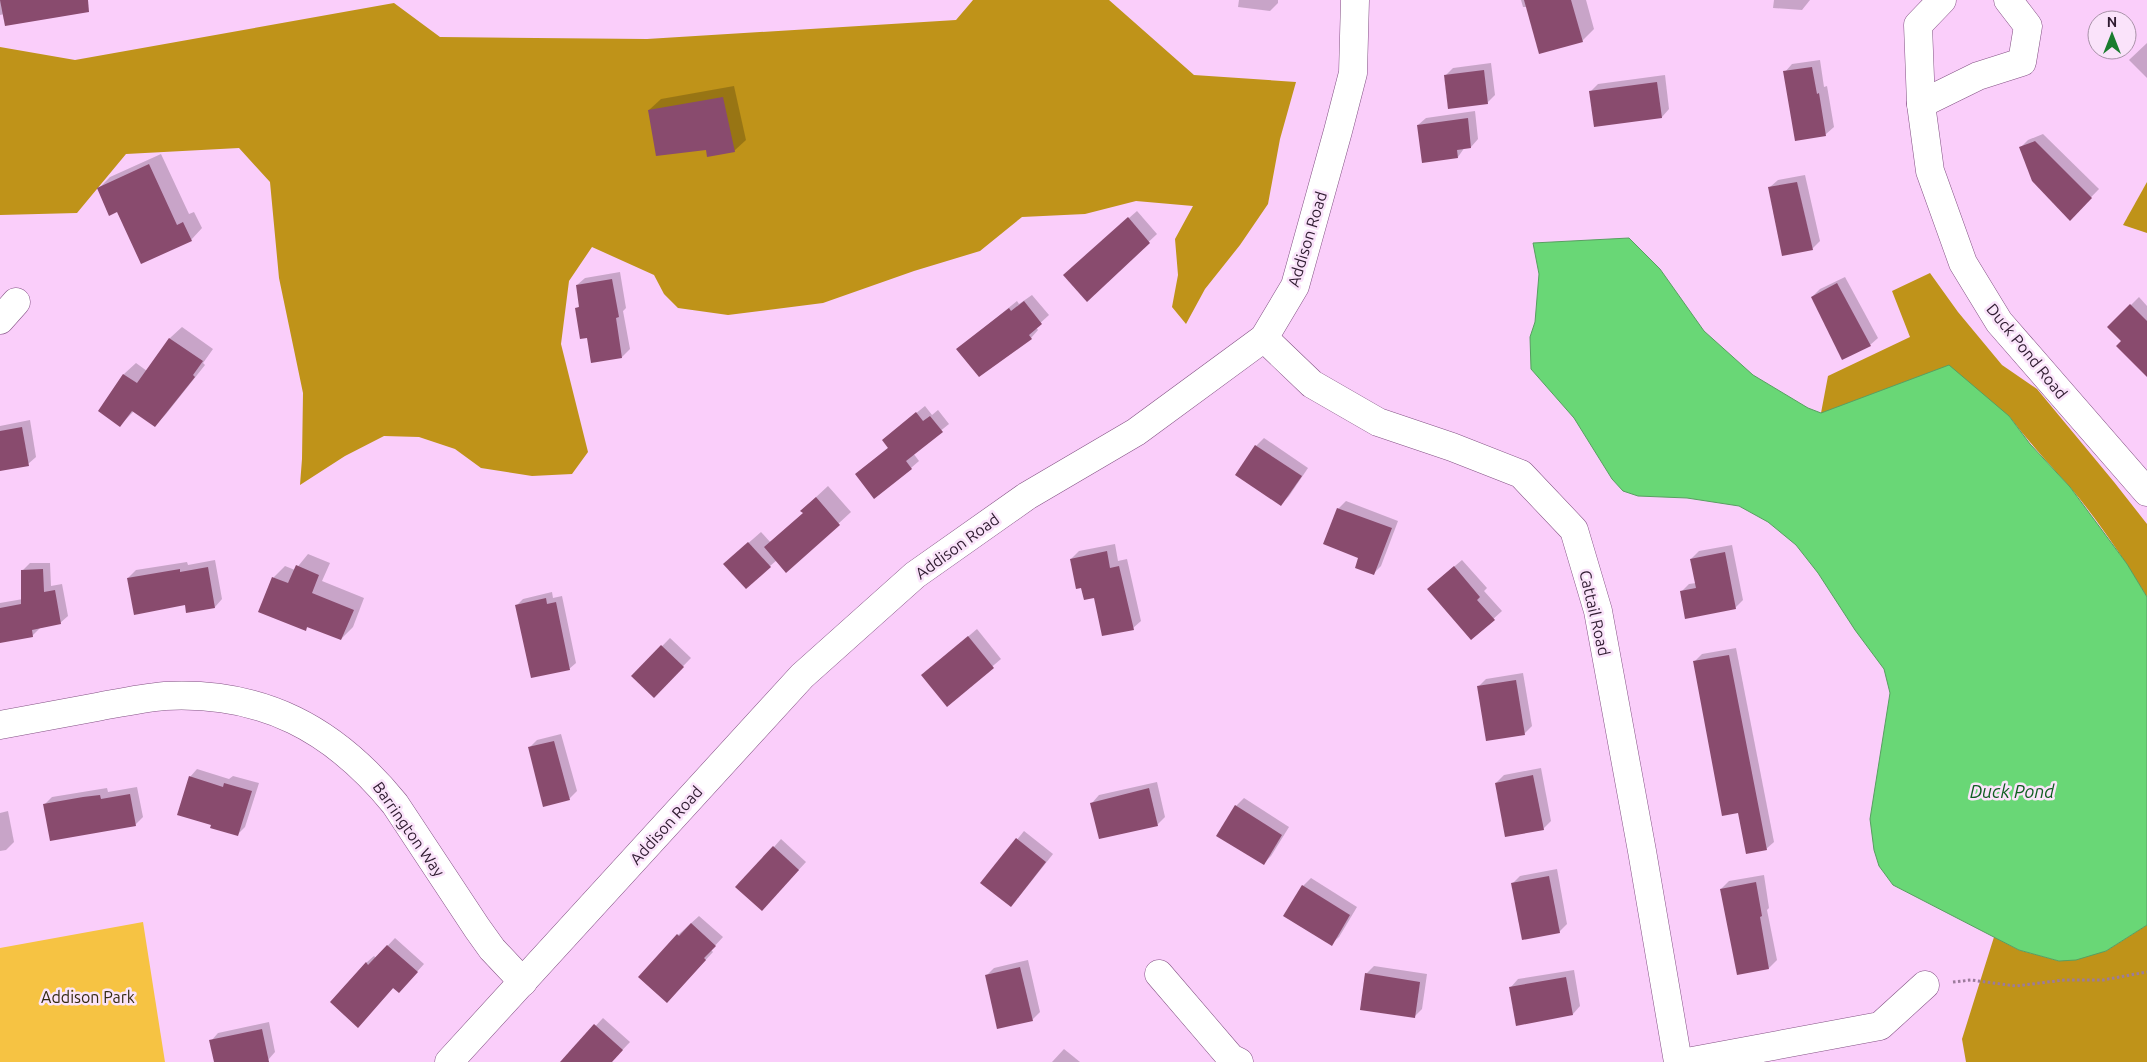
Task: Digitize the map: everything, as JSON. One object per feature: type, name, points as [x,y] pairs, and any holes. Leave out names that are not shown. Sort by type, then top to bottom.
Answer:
[{"type":"street","name":"Addison Road","points":[[449,1062],[802,676],[915,575],[1027,496],[1136,432],[1264,338],[1295,286],[1338,131],[1353,73],[1355,0]]},
{"type":"street","name":"Duck Pond Road","points":[[1942,0],[1918,25],[1921,104],[1930,172],[1962,262],[1999,322],[2147,492]]},
{"type":"street","points":[[1921,104],[1978,76],[2022,62],[2028,26],[2008,0]]},
{"type":"street","name":"Cattail Road","points":[[1264,338],[1312,384],[1378,422],[1452,447],[1521,474],[1574,530],[1598,611],[1678,1062]]},
{"type":"street","name":"Barrington Way","points":[[0,725],[164,696],[194,696],[223,699],[254,705],[284,714],[334,744],[377,782],[394,804],[492,949],[523,982]]},
{"type":"street","points":[[1159,974],[1230,1058],[1239,1062]]},
{"type":"street","points":[[1687,1062],[1880,1026],[1925,985]]},
{"type":"path","points":[[1925,985],[1971,980],[2016,986],[2064,980],[2103,980],[2147,972]]},
{"type":"green space","name":"Addison Park","points":[[143,922],[165,1062],[0,1062],[0,948]]},
{"type":"shaded area","points":[[973,0],[1109,0],[1194,75],[1296,82],[1280,139],[1268,204],[1240,245],[1205,289],[1186,324],[1172,307],[1178,275],[1175,239],[1193,206],[1136,201],[1085,214],[1022,217],[980,251],[914,271],[823,303],[728,315],[678,308],[664,294],[654,275],[592,247],[569,281],[561,344],[588,452],[572,474],[532,476],[481,468],[455,449],[419,437],[384,436],[345,456],[300,485],[303,393],[279,278],[270,182],[239,148],[126,154],[77,213],[0,215],[0,47],[75,60],[394,3],[440,37],[647,39],[956,20]]},
{"type":"shaded area","points":[[2147,182],[2147,233],[2123,225]]},
{"type":"shaded area","points":[[1930,273],[1958,312],[2002,365],[2037,389],[2147,524],[2147,597],[2120,554],[2090,512],[2009,416],[1821,413],[1828,376],[1910,337],[1892,291]]},
{"type":"shaded area","points":[[2147,925],[2147,1062],[1966,1062],[1962,1039],[1994,937],[2019,950],[2059,961],[2106,951]]},
{"type":"water","name":"Duck Pond","points":[[1629,238],[1660,269],[1704,331],[1753,375],[1808,408],[1821,413],[1949,365],[2009,416],[2030,444],[2070,487],[2127,564],[2147,597],[2147,925],[2106,951],[2076,960],[2059,961],[2019,950],[1893,885],[1879,866],[1874,850],[1870,819],[1890,693],[1884,669],[1855,630],[1818,573],[1796,545],[1768,522],[1739,506],[1687,498],[1638,496],[1623,491],[1612,479],[1574,418],[1531,369],[1530,337],[1535,322],[1539,274],[1533,243]]},
{"type":"building","points":[[0,0],[88,0],[89,12],[5,26]]},
{"type":"building","points":[[1524,0],[1571,0],[1583,42],[1539,54]]},
{"type":"building","points":[[1812,67],[1817,94],[1819,93],[1826,136],[1795,141],[1783,71]]},
{"type":"building","points":[[1484,70],[1488,104],[1448,109],[1444,75]]},
{"type":"building","points":[[1657,82],[1662,118],[1594,127],[1589,91]]},
{"type":"building","points":[[723,97],[735,152],[707,157],[706,150],[656,156],[648,110]]},
{"type":"building","points":[[1468,118],[1471,148],[1457,150],[1458,158],[1422,163],[1417,125]]},
{"type":"building","points":[[2035,141],[2092,198],[2070,221],[2032,181],[2019,147]]},
{"type":"building","points":[[149,164],[177,225],[183,222],[192,241],[141,264],[117,212],[109,216],[97,188]]},
{"type":"building","points":[[1797,182],[1813,250],[1782,256],[1768,187]]},
{"type":"building","points":[[1128,217],[1150,243],[1087,302],[1063,275]]},
{"type":"building","points":[[612,279],[619,317],[616,318],[622,358],[591,363],[587,338],[580,339],[575,308],[579,307],[576,285]]},
{"type":"building","points":[[1837,283],[1871,346],[1842,360],[1811,297]]},
{"type":"building","points":[[1024,301],[1042,324],[1029,335],[1032,339],[979,377],[956,349],[1009,308],[1011,311]]},
{"type":"building","points":[[2130,304],[2147,321],[2147,377],[2116,346],[2121,341],[2107,327]]},
{"type":"building","points":[[169,338],[203,361],[193,375],[195,377],[155,427],[132,411],[120,427],[98,411],[123,374],[137,383]]},
{"type":"building","points":[[916,412],[923,421],[930,416],[943,432],[906,461],[912,469],[874,499],[855,474],[888,448],[882,440]]},
{"type":"building","points":[[22,427],[29,466],[0,471],[0,431]]},
{"type":"building","points":[[1255,445],[1302,476],[1281,506],[1235,475]]},
{"type":"building","points":[[816,497],[840,525],[786,573],[764,547],[803,513],[800,511]]},
{"type":"building","points":[[1337,508],[1392,528],[1374,575],[1355,568],[1358,558],[1323,544]]},
{"type":"building","points":[[748,542],[771,567],[746,589],[723,564]]},
{"type":"building","points":[[1107,551],[1110,568],[1119,566],[1134,630],[1102,636],[1094,598],[1084,600],[1081,588],[1076,589],[1070,559]]},
{"type":"building","points":[[1725,552],[1736,609],[1685,619],[1680,591],[1696,588],[1690,559]]},
{"type":"building","points":[[296,565],[319,575],[312,593],[354,610],[341,640],[307,627],[306,631],[258,612],[272,577],[288,583]]},
{"type":"building","points":[[1454,566],[1480,597],[1477,600],[1495,620],[1471,640],[1427,589]]},
{"type":"building","points":[[208,567],[215,608],[186,613],[185,605],[134,615],[127,578],[180,569],[180,572]]},
{"type":"building","points":[[43,569],[44,592],[55,590],[61,624],[32,630],[33,637],[0,643],[0,608],[21,604],[21,570]]},
{"type":"building","points":[[546,598],[547,604],[556,602],[570,670],[531,678],[515,605]]},
{"type":"building","points":[[968,636],[994,668],[947,707],[921,675]]},
{"type":"building","points":[[661,645],[684,667],[654,698],[631,676]]},
{"type":"building","points":[[1729,655],[1767,850],[1746,854],[1738,813],[1722,816],[1693,661]]},
{"type":"building","points":[[1516,680],[1525,735],[1486,741],[1477,686]]},
{"type":"building","points":[[554,741],[570,800],[543,807],[528,747]]},
{"type":"building","points":[[1533,775],[1544,830],[1505,837],[1495,783]]},
{"type":"building","points":[[189,776],[223,787],[224,783],[252,791],[238,836],[210,828],[211,825],[177,815]]},
{"type":"building","points":[[1149,788],[1158,826],[1099,839],[1090,803]]},
{"type":"building","points":[[130,794],[136,826],[50,841],[43,804],[100,795],[101,799]]},
{"type":"building","points":[[1235,805],[1282,835],[1264,865],[1216,836]]},
{"type":"building","points":[[1016,838],[1046,862],[1011,907],[980,883]]},
{"type":"building","points":[[773,846],[799,870],[762,911],[735,887]]},
{"type":"building","points":[[1549,876],[1560,933],[1522,940],[1511,883]]},
{"type":"building","points":[[1756,882],[1769,969],[1737,975],[1720,889]]},
{"type":"building","points":[[1302,885],[1350,915],[1332,946],[1283,916]]},
{"type":"building","points":[[691,923],[716,946],[704,958],[706,960],[667,1003],[638,977],[677,934],[679,936]]},
{"type":"building","points":[[387,945],[418,972],[399,993],[393,988],[358,1028],[330,1002],[366,962],[368,965]]},
{"type":"building","points":[[1020,967],[1033,1021],[997,1029],[985,975]]},
{"type":"building","points":[[1365,973],[1420,982],[1415,1018],[1360,1010]]},
{"type":"building","points":[[1566,977],[1573,1015],[1516,1026],[1509,987]]},
{"type":"building","points":[[594,1024],[623,1050],[612,1062],[560,1062]]},
{"type":"building","points":[[262,1029],[269,1062],[214,1062],[209,1040]]}]
